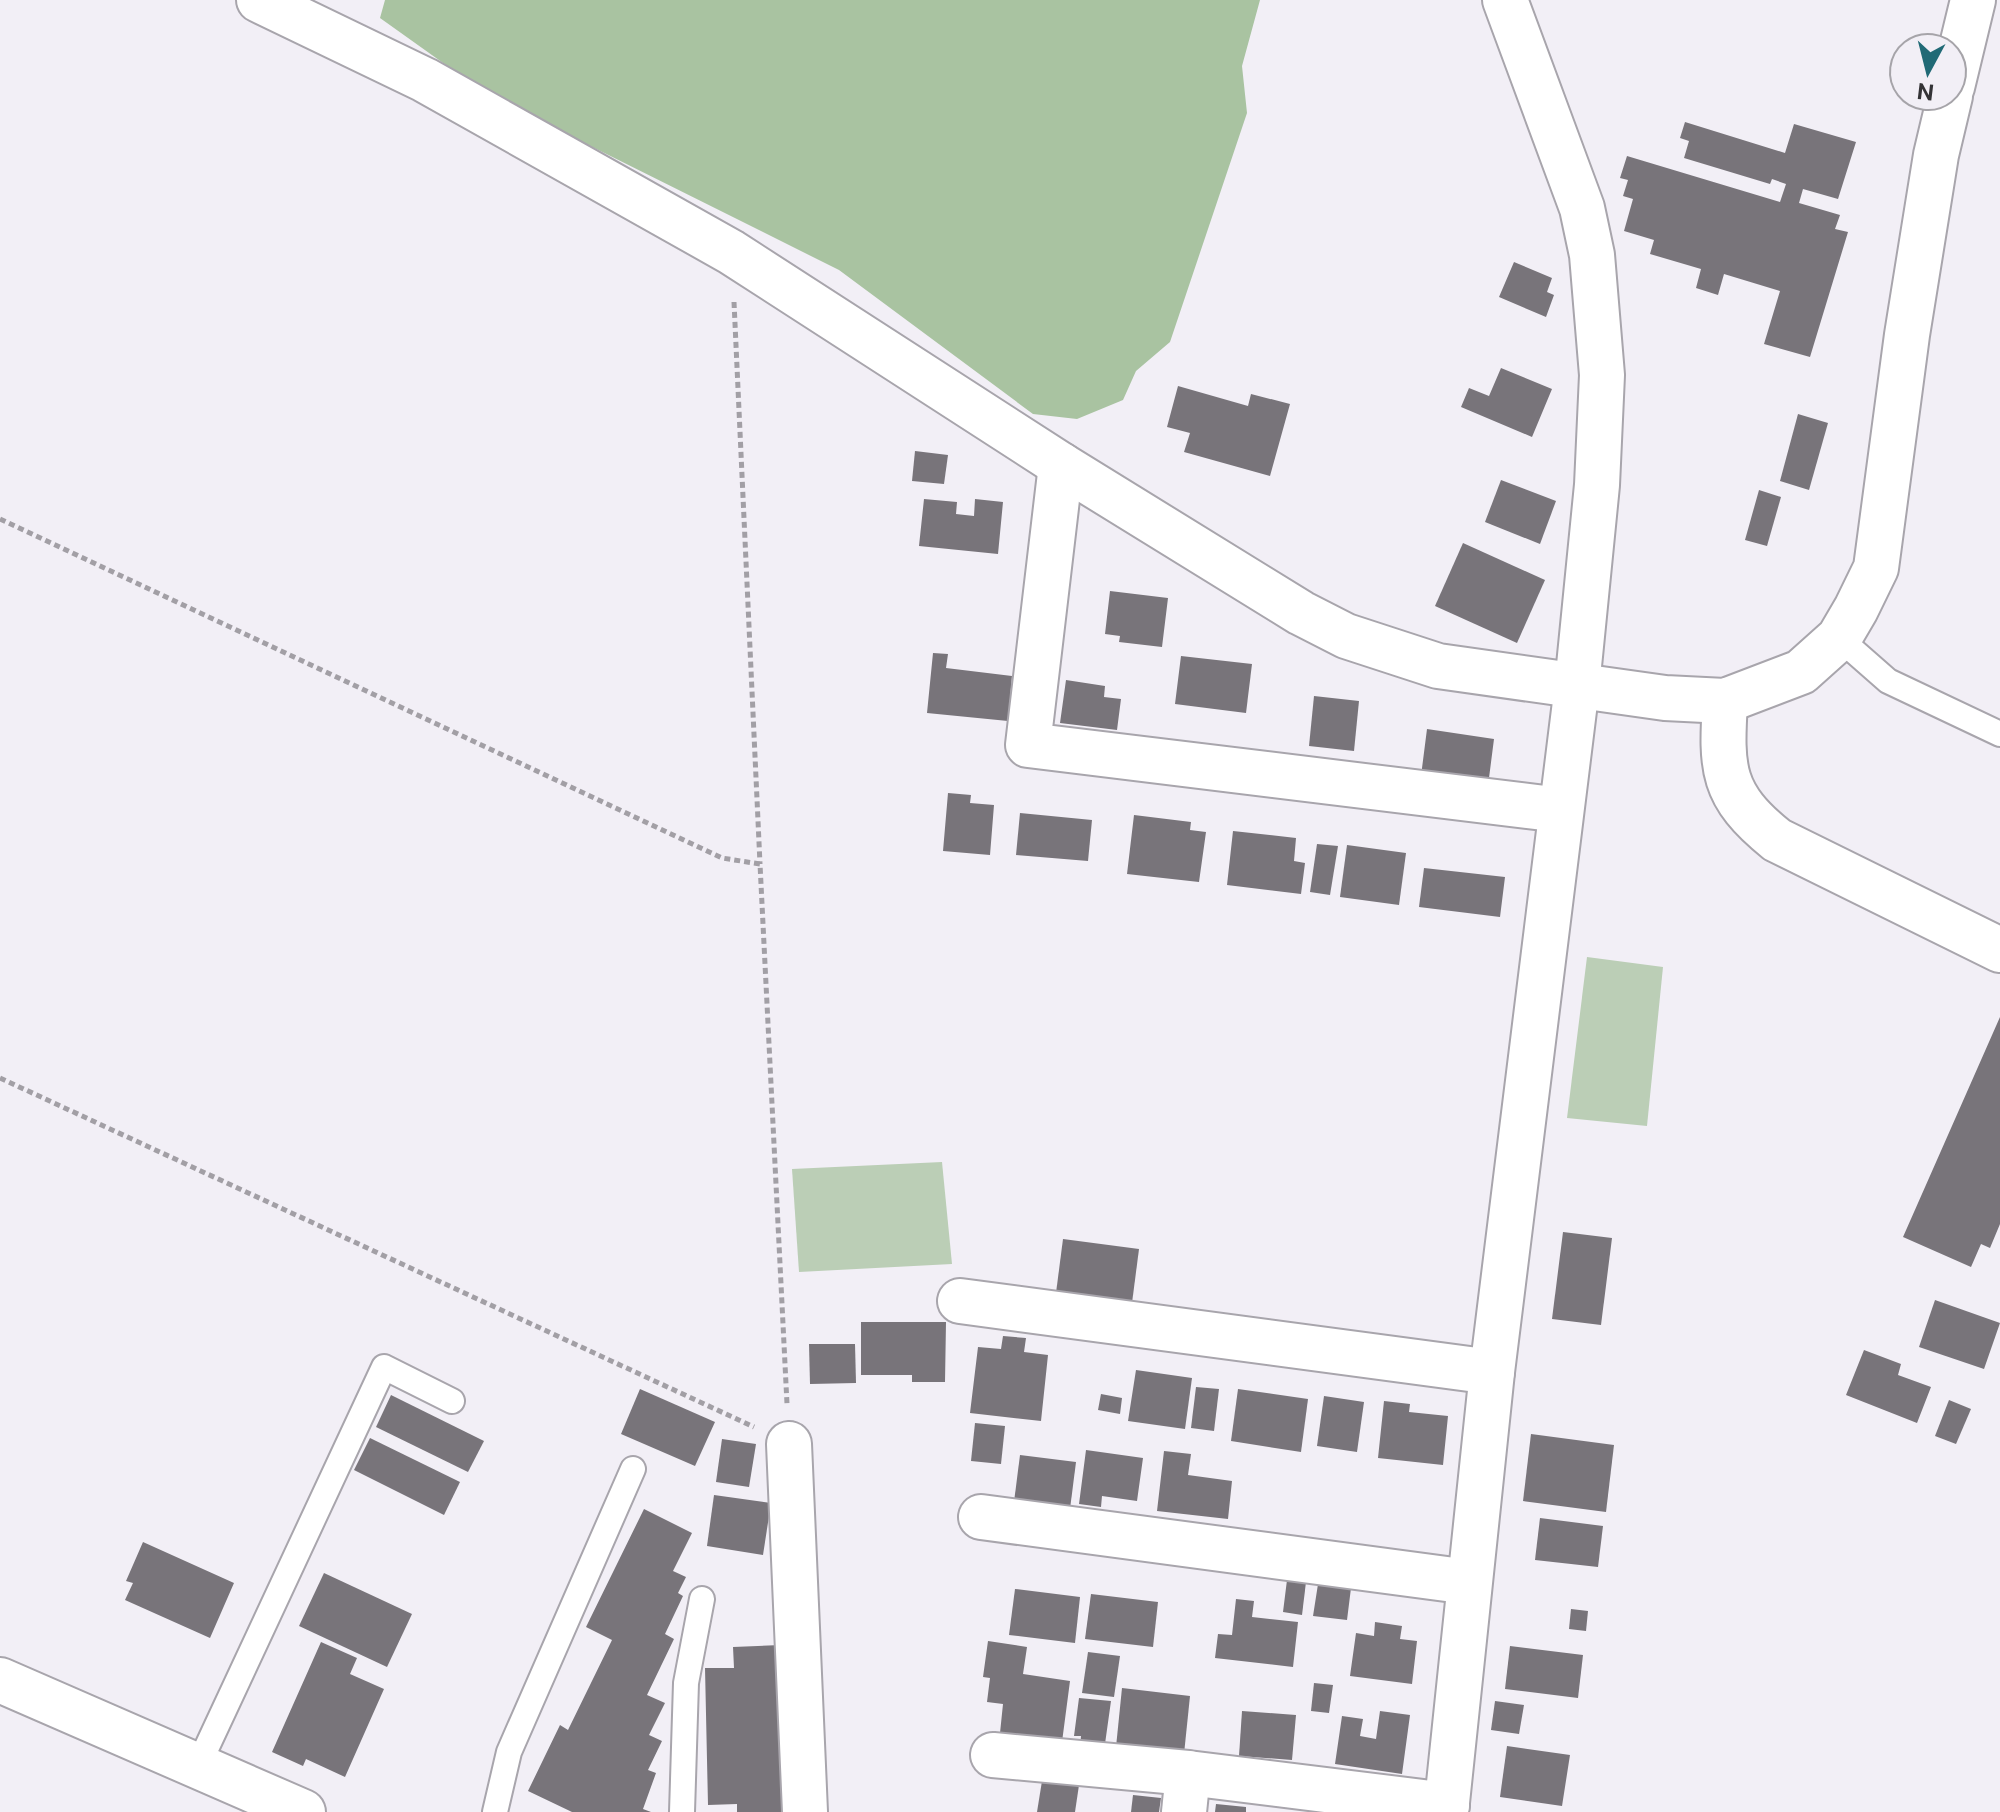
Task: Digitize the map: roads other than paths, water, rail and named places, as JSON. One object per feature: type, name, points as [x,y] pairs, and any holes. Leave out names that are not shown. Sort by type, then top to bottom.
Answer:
[{"type":"street","points":[[259,0],[425,80],[731,252],[1061,465],[1301,613],[1346,636],[1438,666],[1577,686],[1725,701],[1801,672],[1839,638],[1876,568],[1907,335],[1936,155],[1946,112]]},
{"type":"street","points":[[993,1755],[1186,1793],[1447,1809],[1492,1372],[1577,686],[1597,485],[1602,375],[1595,280],[1582,208],[1505,0]]},
{"type":"street","points":[[1965,32],[1973,0]]},
{"type":"street","points":[[1061,465],[1028,745],[1561,810]]},
{"type":"street","points":[[1725,701],[1721,762],[1732,790],[1751,819],[1777,840],[2000,950]]},
{"type":"street","points":[[960,1301],[1492,1372]]},
{"type":"street","points":[[789,1444],[805,1812]]},
{"type":"street","points":[[981,1517],[1469,1582]]},
{"type":"street","points":[[0,1680],[303,1812]]},
{"type":"lane","points":[[1839,638],[1888,681],[2000,734]]},
{"type":"lane","points":[[198,1766],[384,1367],[452,1401]]},
{"type":"lane","points":[[495,1812],[509,1752],[633,1469]]},
{"type":"lane","points":[[682,1812],[686,1683],[702,1599]]}]
